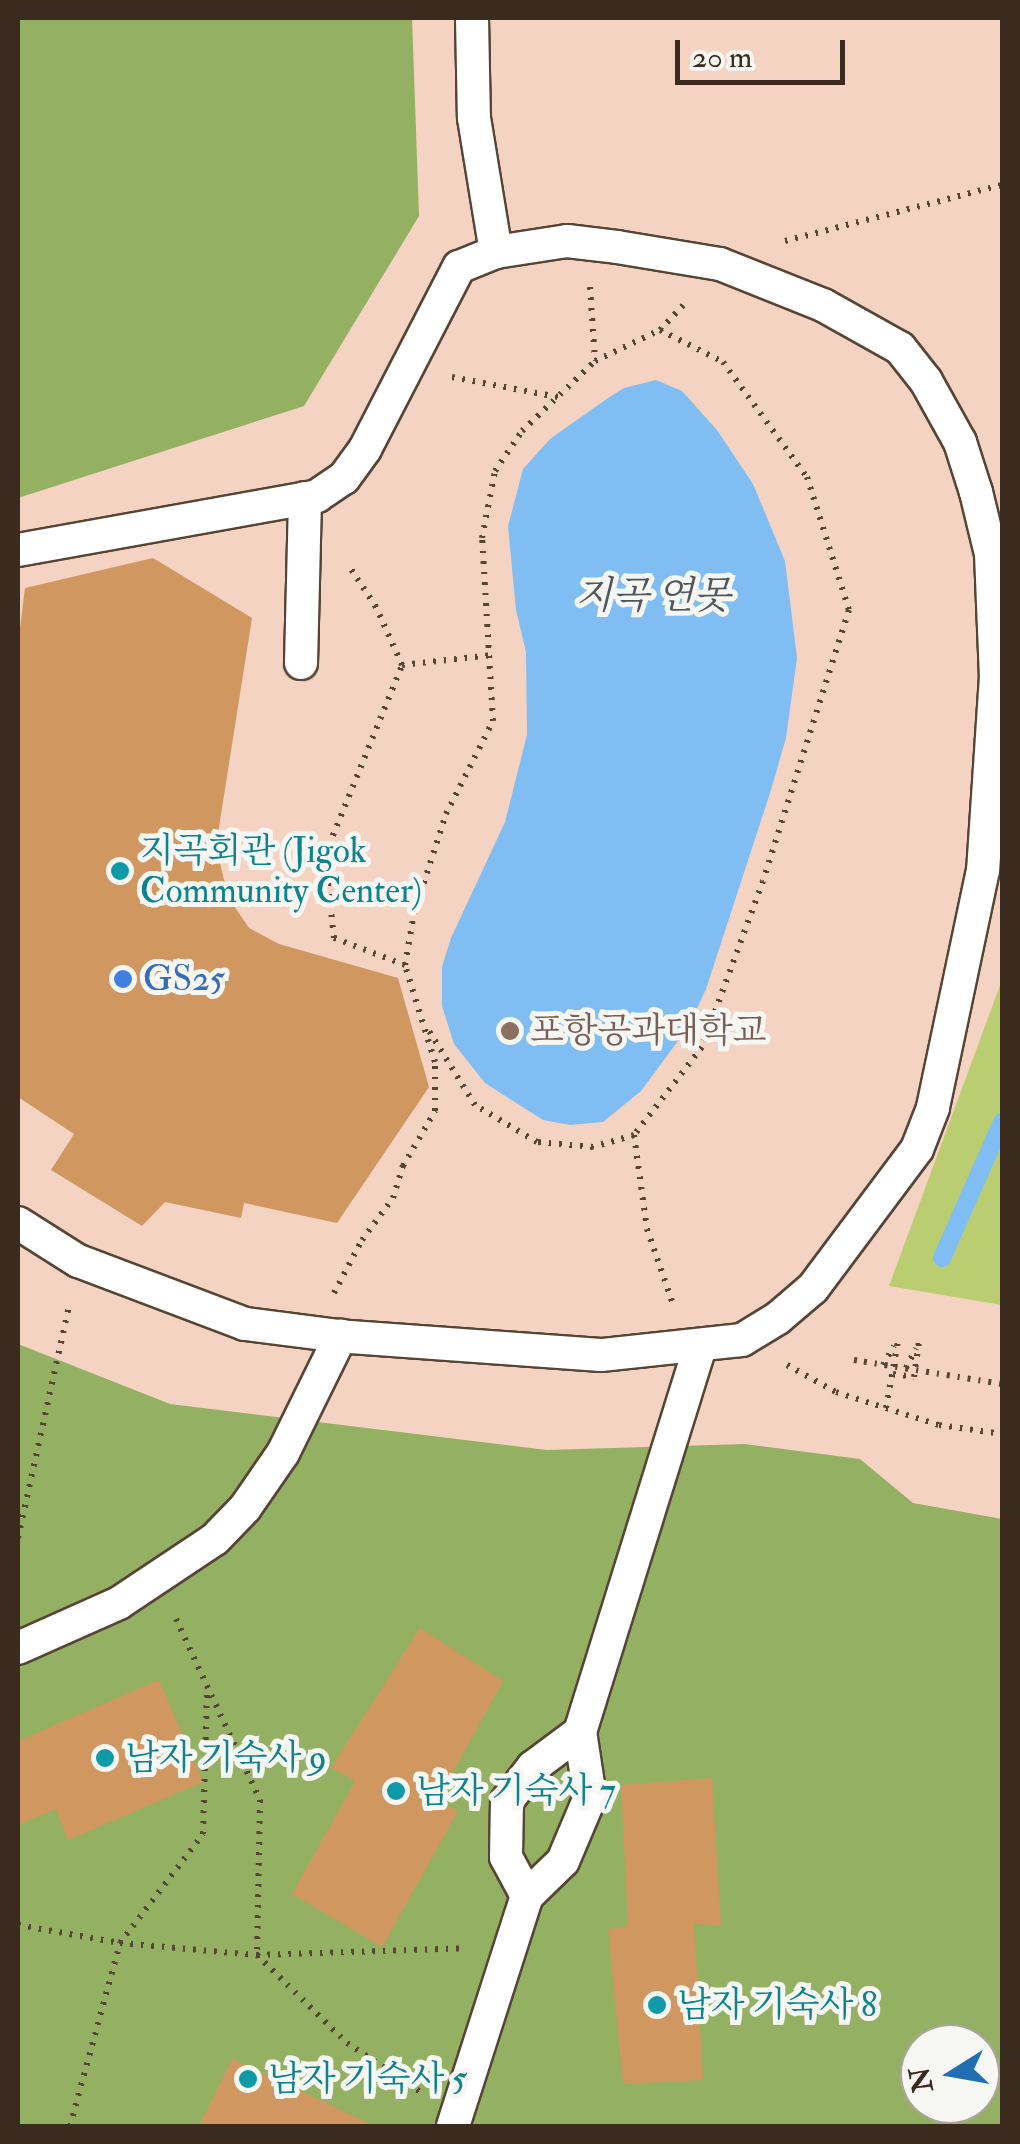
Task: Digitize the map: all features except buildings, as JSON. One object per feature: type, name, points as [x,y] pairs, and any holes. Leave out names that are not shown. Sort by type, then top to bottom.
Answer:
[{"type":"lane","points":[[472,18],[474,118],[496,252]]},
{"type":"lane","points":[[18,550],[317,496],[344,478],[365,449],[459,267],[496,252],[567,241],[720,264],[823,305],[900,348],[926,381],[960,442],[991,554],[995,732],[983,870],[933,1108],[917,1149],[813,1288],[778,1318],[742,1340],[600,1355],[341,1336],[245,1324],[78,1260],[18,1223]]},
{"type":"lane","points":[[302,663],[305,498]]},
{"type":"lane","points":[[18,1648],[119,1604],[215,1539],[245,1508],[282,1454],[341,1336]]},
{"type":"lane","points":[[454,2121],[527,1896],[563,1861],[590,1798],[580,1732],[694,1346]]},
{"type":"lane","points":[[527,1896],[506,1857],[507,1801],[533,1766],[580,1732]]},
{"type":"path","points":[[776,243],[1002,186]]},
{"type":"path","points":[[588,243],[595,361]]},
{"type":"path","points":[[362,1240],[393,1198],[403,1166],[435,1111],[436,1062],[405,965],[414,913],[446,814],[493,721],[482,538],[495,472],[522,431],[595,361],[660,330],[723,362],[807,477],[849,610],[763,882],[702,1048],[634,1135],[593,1147],[537,1142],[476,1106],[426,1026]]},
{"type":"path","points":[[406,369],[559,398]]},
{"type":"path","points":[[345,560],[376,607],[402,665],[325,854],[334,938],[405,965]]},
{"type":"path","points":[[402,665],[492,655]]},
{"type":"path","points":[[634,1135],[647,1228],[694,1346]]},
{"type":"path","points":[[18,1538],[78,1260]]},
{"type":"path","points":[[742,1340],[836,1392],[939,1425],[1002,1434]]},
{"type":"path","points":[[883,1365],[898,1341],[886,1408]]},
{"type":"path","points":[[892,1374],[914,1377],[919,1342],[906,1368]]},
{"type":"path","points":[[854,1360],[1002,1384]]},
{"type":"path","points":[[158,1580],[260,1800],[256,1955],[348,2043],[454,2121]]},
{"type":"path","points":[[70,2126],[120,1943],[203,1834],[208,1688]]},
{"type":"path","points":[[18,1925],[120,1943],[256,1955],[511,1947]]},
{"type":"shaded area","name":"포항공과대학교","points":[[18,18],[1002,18],[1002,2126],[18,2126]]},
{"type":"green space","points":[[18,18],[412,18],[419,216],[304,406],[18,498]]},
{"type":"green space","points":[[1002,980],[1002,1305],[889,1286]]},
{"type":"green space","points":[[18,1344],[170,1404],[547,1450],[745,1444],[860,1459],[913,1503],[1002,1519],[1002,2126],[18,2126]]},
{"type":"water","name":"지곡 연못","points":[[656,380],[682,391],[717,430],[753,484],[785,561],[797,658],[786,738],[771,790],[706,989],[689,1026],[641,1091],[603,1122],[570,1125],[543,1120],[485,1083],[454,1044],[442,1006],[442,967],[451,938],[505,822],[527,735],[526,652],[516,610],[508,526],[523,469],[550,439],[608,398],[624,388]]},
{"type":"waterway","points":[[942,1258],[1002,1122]]},
{"type":"place","name":"지곡회관 (Jigok Community Center)","points":[[120,871]]},
{"type":"place","name":"GS25","points":[[123,979]]},
{"type":"place","name":"포항공과대학교","points":[[510,1031]]},
{"type":"place","name":"남자 기숙사 9","points":[[105,1758]]},
{"type":"place","name":"남자 기숙사 7","points":[[396,1791]]},
{"type":"place","name":"남자 기숙사 8","points":[[657,2005]]},
{"type":"place","name":"남자 기숙사 5","points":[[248,2079]]}]
